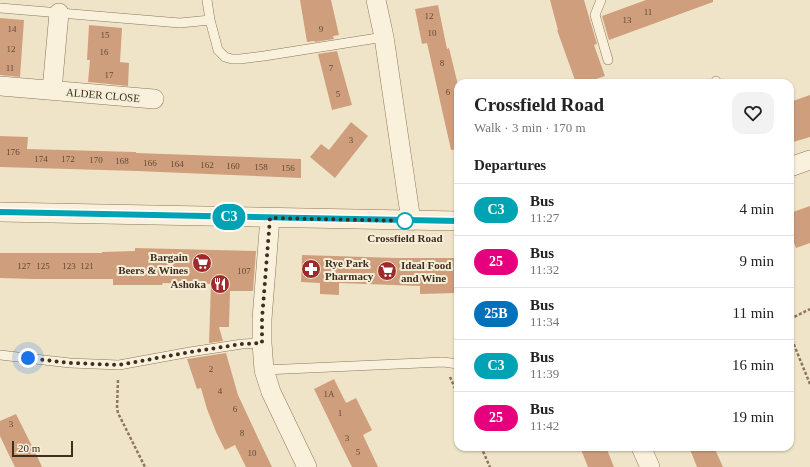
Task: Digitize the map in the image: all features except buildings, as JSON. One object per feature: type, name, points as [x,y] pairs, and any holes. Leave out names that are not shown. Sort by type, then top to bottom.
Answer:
[{"type":"street","points":[[376,0],[384,37],[411,221]]},
{"type":"street","name":"ALDER CLOSE","points":[[52,90],[59,13]]},
{"type":"street","name":"ALDER CLOSE","points":[[0,86],[154,99]]},
{"type":"street","points":[[794,166],[810,160]]},
{"type":"street","points":[[0,212],[454,221]]},
{"type":"street","points":[[270,218],[262,319],[264,370],[271,392],[307,467]]},
{"type":"street","points":[[643,451],[650,467]]},
{"type":"lane","points":[[207,0],[210,20],[218,50],[225,57],[232,59],[264,56],[384,37]]},
{"type":"lane","points":[[602,0],[595,15],[608,60]]},
{"type":"lane","points":[[0,8],[180,23],[210,20]]},
{"type":"lane","points":[[0,355],[70,363],[119,365],[190,352],[236,345],[262,343]]},
{"type":"lane","points":[[264,370],[443,362],[454,363]]},
{"type":"path","points":[[794,317],[810,309]]},
{"type":"path","points":[[794,345],[810,384]]},
{"type":"path","points":[[119,365],[117,408],[145,467]]},
{"type":"path","points":[[483,451],[490,467]]},
{"type":"bus line","name":"C3","points":[[0,212],[454,221]]},
{"type":"place","name":"Crossfield Road","points":[[405,221]]},
{"type":"place","name":"Bargain Beers & Wines","points":[[202,263]]},
{"type":"place","name":"Rye Park Pharmacy","points":[[311,269]]},
{"type":"place","name":"Ideal Food and Wine","points":[[387,271]]},
{"type":"place","name":"Ashoka","points":[[220,284]]},
{"type":"route","points":[[28,358],[92,365],[119,365],[190,352],[242,344],[262,343],[262,319],[270,218],[411,221],[405,221]]}]
